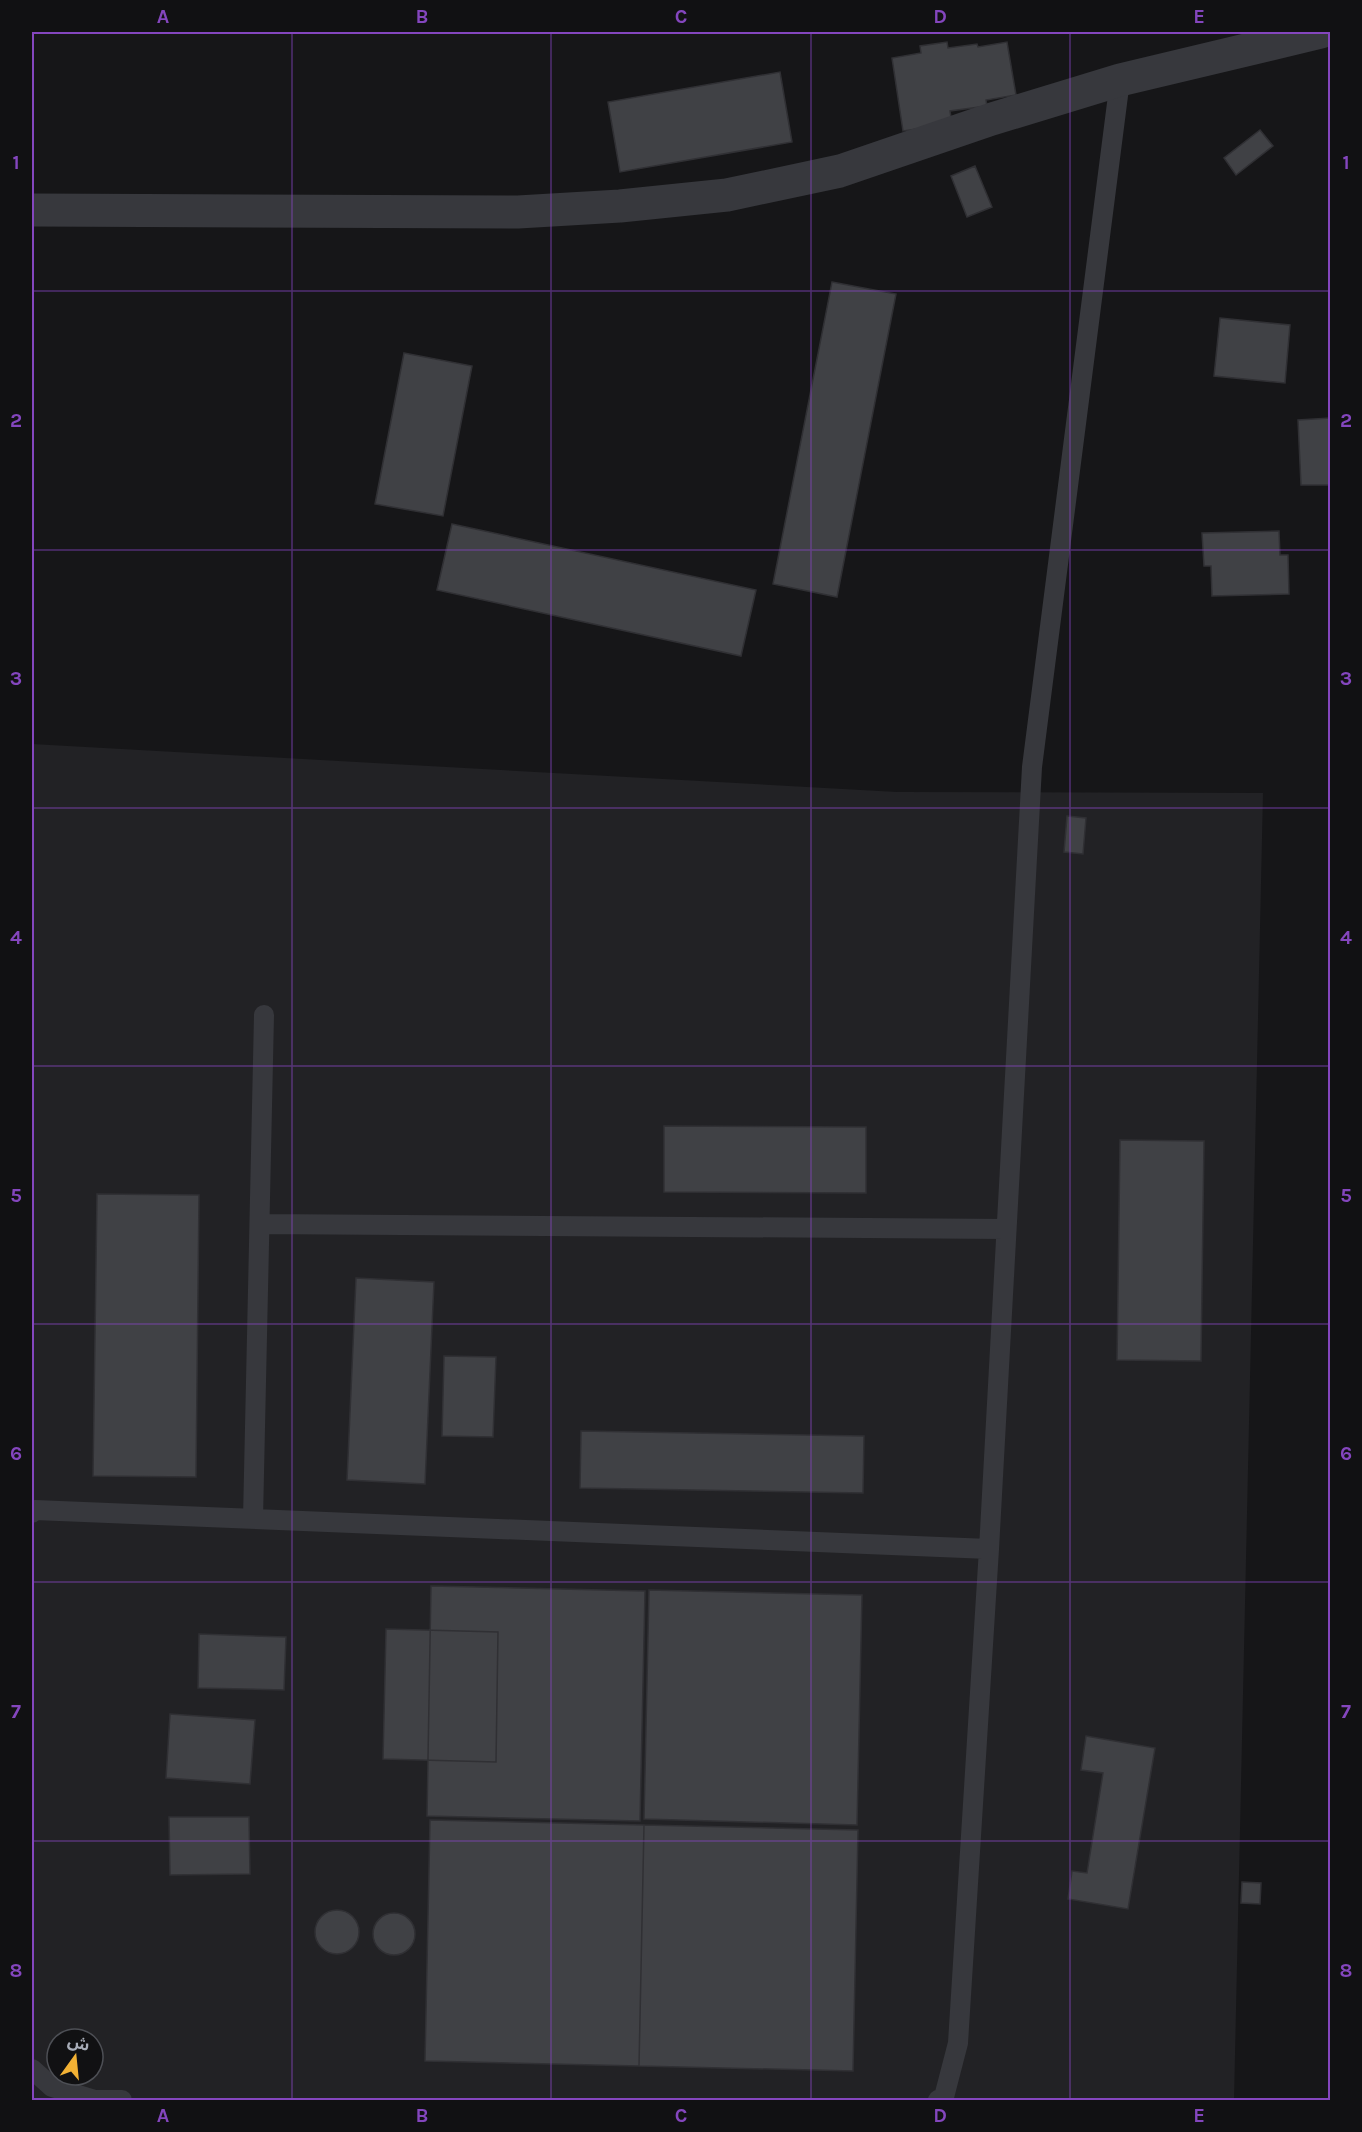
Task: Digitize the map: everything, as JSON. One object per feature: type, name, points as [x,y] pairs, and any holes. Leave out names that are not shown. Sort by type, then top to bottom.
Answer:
[{"type":"street","points":[[32,210],[518,212],[620,206],[727,195],[840,171],[992,119],[1120,80],[1221,43],[1321,32]]},
{"type":"lane","points":[[938,2100],[944,2097],[958,2043],[989,1549],[1032,767],[1120,80]]},
{"type":"lane","points":[[253,1519],[264,1015]]},
{"type":"lane","points":[[260,1224],[1006,1229]]},
{"type":"lane","points":[[32,1513],[35,1510],[989,1549]]},
{"type":"lane","points":[[32,2069],[52,2087],[94,2100],[122,2100]]},
{"type":"shaded area","points":[[32,744],[897,792],[1263,793],[1234,2100],[32,2100]]},
{"type":"building","points":[[947,42],[948,48],[977,44],[978,47],[1007,42],[1016,95],[986,100],[987,106],[950,111],[952,124],[903,131],[892,58],[921,53],[920,46]]},
{"type":"building","points":[[780,72],[792,142],[620,172],[608,102]]},
{"type":"building","points":[[1260,130],[1273,146],[1236,175],[1224,158]]},
{"type":"building","points":[[975,166],[992,207],[967,217],[951,176]]},
{"type":"building","points":[[832,282],[896,294],[837,597],[773,584]]},
{"type":"building","points":[[1220,318],[1290,325],[1285,383],[1214,376]]},
{"type":"building","points":[[404,353],[472,366],[443,516],[375,504]]},
{"type":"building","points":[[1330,418],[1330,485],[1301,485],[1298,420]]},
{"type":"building","points":[[452,524],[756,590],[741,656],[437,590]]},
{"type":"building","points":[[1279,531],[1280,555],[1288,555],[1289,594],[1212,596],[1211,566],[1204,566],[1202,533]]},
{"type":"building","points":[[1067,816],[1086,818],[1083,854],[1064,852]]},
{"type":"building","points":[[664,1126],[866,1127],[866,1193],[664,1192]]},
{"type":"building","points":[[1120,1140],[1204,1141],[1201,1361],[1117,1360]]},
{"type":"building","points":[[97,1194],[199,1195],[196,1477],[93,1476]]},
{"type":"building","points":[[356,1278],[434,1282],[425,1484],[347,1480]]},
{"type":"building","points":[[444,1356],[496,1357],[493,1437],[442,1436]]},
{"type":"building","points":[[581,1431],[864,1436],[863,1493],[580,1488]]},
{"type":"building","points":[[431,1586],[645,1591],[640,1821],[427,1816]]},
{"type":"building","points":[[649,1590],[862,1595],[857,1825],[644,1819]]},
{"type":"building","points":[[386,1629],[498,1632],[496,1762],[383,1759]]},
{"type":"building","points":[[199,1634],[286,1637],[284,1690],[198,1688]]},
{"type":"building","points":[[170,1714],[255,1720],[250,1784],[166,1778]]},
{"type":"building","points":[[1086,1736],[1155,1748],[1128,1909],[1068,1899],[1072,1871],[1087,1873],[1103,1773],[1081,1770]]},
{"type":"building","points":[[169,1817],[249,1817],[250,1874],[170,1875]]},
{"type":"building","points":[[430,1820],[644,1825],[639,2066],[425,2061]]},
{"type":"building","points":[[644,1825],[858,1830],[853,2071],[639,2066]]},
{"type":"building","points":[[1242,1882],[1261,1883],[1260,1904],[1241,1903]]},
{"type":"building","points":[[337,1910],[352,1917],[359,1932],[352,1947],[337,1954],[322,1947],[315,1932],[322,1917]]},
{"type":"building","points":[[394,1913],[402,1914],[409,1919],[414,1926],[414,1942],[409,1949],[402,1954],[394,1955],[386,1954],[379,1949],[374,1942],[373,1934],[374,1926],[379,1919],[386,1914]]}]
